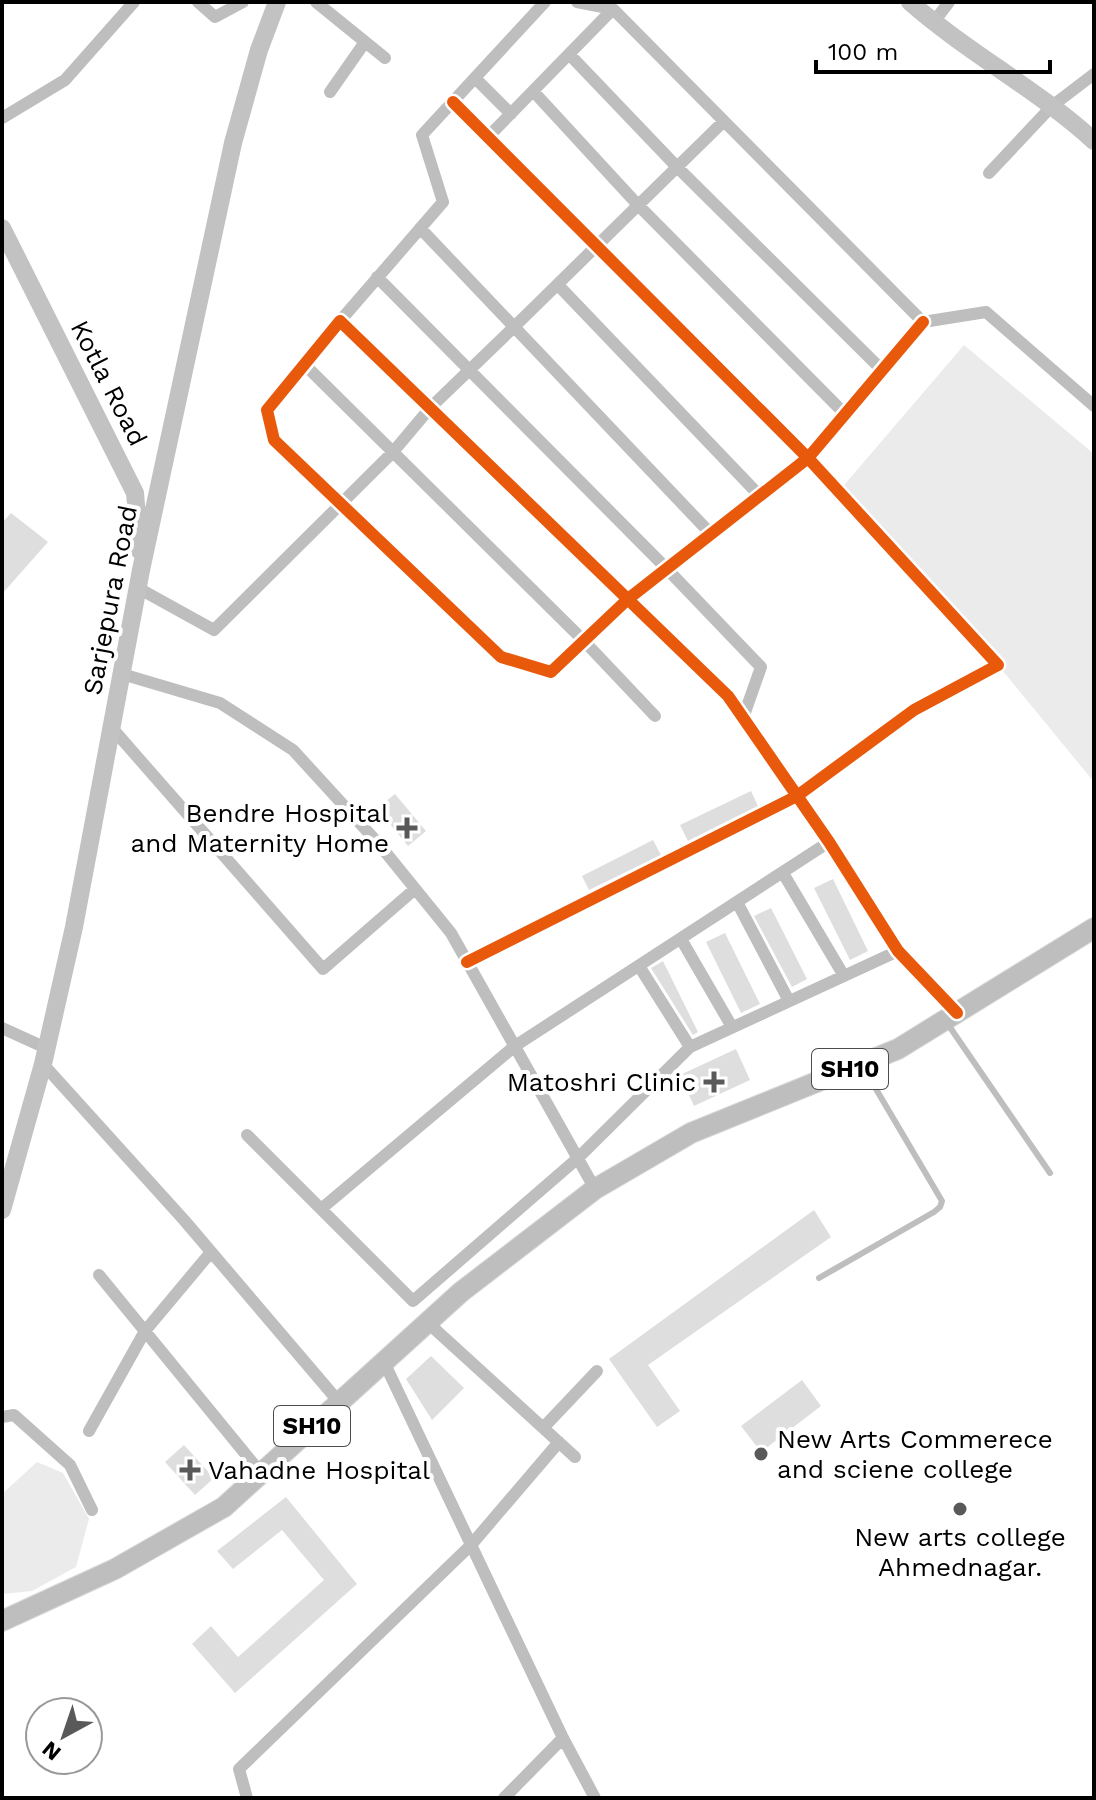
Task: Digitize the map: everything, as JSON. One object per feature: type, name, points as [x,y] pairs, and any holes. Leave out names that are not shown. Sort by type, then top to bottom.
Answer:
[{"type":"main road","name":"SH10","points":[[2,1621],[115,1569],[224,1507],[461,1292],[595,1189],[691,1133],[898,1049],[1094,928]]},
{"type":"street","points":[[2,118],[65,80],[134,2]]},
{"type":"street","points":[[198,2],[215,17],[243,2]]},
{"type":"street","name":"Sarjepura Road","points":[[2,1210],[8,1170],[45,1056],[74,927],[140,579],[233,143],[259,50],[277,2]]},
{"type":"street","points":[[316,2],[385,58]]},
{"type":"street","points":[[545,2],[422,135],[443,202],[267,410],[274,440],[501,657],[551,672],[628,599],[808,458],[923,322],[986,312],[1094,406]]},
{"type":"street","points":[[577,2],[613,9],[923,322]]},
{"type":"street","points":[[910,2],[933,23],[1052,106],[1094,141]]},
{"type":"street","points":[[933,23],[949,2]]},
{"type":"street","points":[[488,137],[613,9]]},
{"type":"street","points":[[330,92],[365,42]]},
{"type":"street","points":[[569,54],[677,167],[882,370]]},
{"type":"street","points":[[989,173],[1052,106],[1094,74]]},
{"type":"street","points":[[475,78],[511,114]]},
{"type":"street","points":[[533,91],[638,205],[845,414]]},
{"type":"street","points":[[453,102],[808,458],[998,665],[914,710],[797,796],[467,962]]},
{"type":"street","points":[[140,579],[214,630],[342,505],[430,408],[724,121]]},
{"type":"street","name":"Kotla Road","points":[[2,228],[135,493],[140,579]]},
{"type":"street","points":[[420,228],[711,534]]},
{"type":"street","points":[[377,277],[761,667],[743,718]]},
{"type":"street","points":[[558,285],[760,496]]},
{"type":"street","points":[[340,321],[728,696],[829,842],[898,951],[951,1017]]},
{"type":"street","points":[[304,364],[584,641],[655,716]]},
{"type":"street","points":[[122,674],[220,703],[293,750],[378,843],[451,933],[595,1189]]},
{"type":"street","points":[[112,728],[323,969],[415,889]]},
{"type":"street","points":[[321,1209],[515,1046],[829,842]]},
{"type":"street","points":[[783,873],[844,976]]},
{"type":"street","points":[[737,902],[789,1001]]},
{"type":"street","points":[[681,939],[732,1027]]},
{"type":"street","points":[[247,1135],[413,1301],[578,1158],[690,1047],[898,951]]},
{"type":"street","points":[[639,966],[690,1047]]},
{"type":"street","points":[[2,1028],[45,1056],[339,1402]]},
{"type":"street","points":[[89,1431],[145,1331],[211,1252]]},
{"type":"street","points":[[99,1275],[261,1473]]},
{"type":"street","points":[[427,1322],[575,1457]]},
{"type":"street","points":[[384,1362],[563,1738],[595,1798]]},
{"type":"street","points":[[543,1428],[597,1371]]},
{"type":"street","points":[[2,1417],[14,1415],[70,1465],[92,1510]]},
{"type":"street","points":[[247,1798],[239,1769],[471,1545],[559,1442]]},
{"type":"street","points":[[504,1798],[563,1738]]},
{"type":"lane","points":[[951,1017],[1050,1173]]},
{"type":"lane","points":[[819,1278],[934,1212],[942,1201],[861,1064]]},
{"type":"shaded area","points":[[964,345],[1094,454],[1094,782],[998,665],[839,491]]},
{"type":"shaded area","points":[[37,1462],[63,1473],[89,1519],[76,1567],[32,1591],[2,1594],[2,1494]]},
{"type":"building","points":[[11,513],[48,542],[2,594],[2,523]]},
{"type":"building","points":[[751,791],[758,806],[688,841],[680,825]]},
{"type":"building","points":[[395,794],[426,831],[408,846],[377,808]]},
{"type":"building","points":[[653,840],[661,855],[589,890],[582,876]]},
{"type":"building","points":[[833,879],[868,951],[850,960],[814,888]]},
{"type":"building","points":[[771,908],[807,979],[792,987],[754,916]]},
{"type":"building","points":[[725,933],[760,1004],[741,1013],[706,942]]},
{"type":"building","points":[[663,961],[698,1032],[693,1035],[651,968]]},
{"type":"building","points":[[736,1049],[750,1080],[694,1106],[680,1075]]},
{"type":"building","points":[[814,1210],[831,1237],[648,1365],[680,1411],[657,1427],[609,1359]]},
{"type":"building","points":[[431,1356],[464,1388],[432,1420],[406,1379]]},
{"type":"building","points":[[802,1380],[821,1406],[761,1452],[741,1426]]},
{"type":"building","points":[[184,1445],[214,1478],[195,1495],[165,1462]]},
{"type":"building","points":[[286,1497],[357,1584],[235,1693],[192,1644],[211,1626],[238,1657],[324,1580],[282,1530],[233,1569],[217,1551]]},
{"type":"cycle path","points":[[453,102],[808,458],[998,665],[914,710],[797,796],[467,962]]},
{"type":"cycle path","points":[[923,322],[808,458],[628,599],[551,672],[501,657],[274,440],[267,410],[340,321],[728,696],[829,842],[898,951],[957,1013]]},
{"type":"place","name":"Bendre Hospital and Maternity Home","points":[[407,828]]},
{"type":"place","name":"Matoshri Clinic","points":[[714,1082]]},
{"type":"place","name":"New Arts Commerece and sciene college","points":[[761,1454]]},
{"type":"place","name":"Vahadne Hospital","points":[[190,1470]]},
{"type":"place","name":"New arts college Ahmednagar.","points":[[960,1509]]}]
